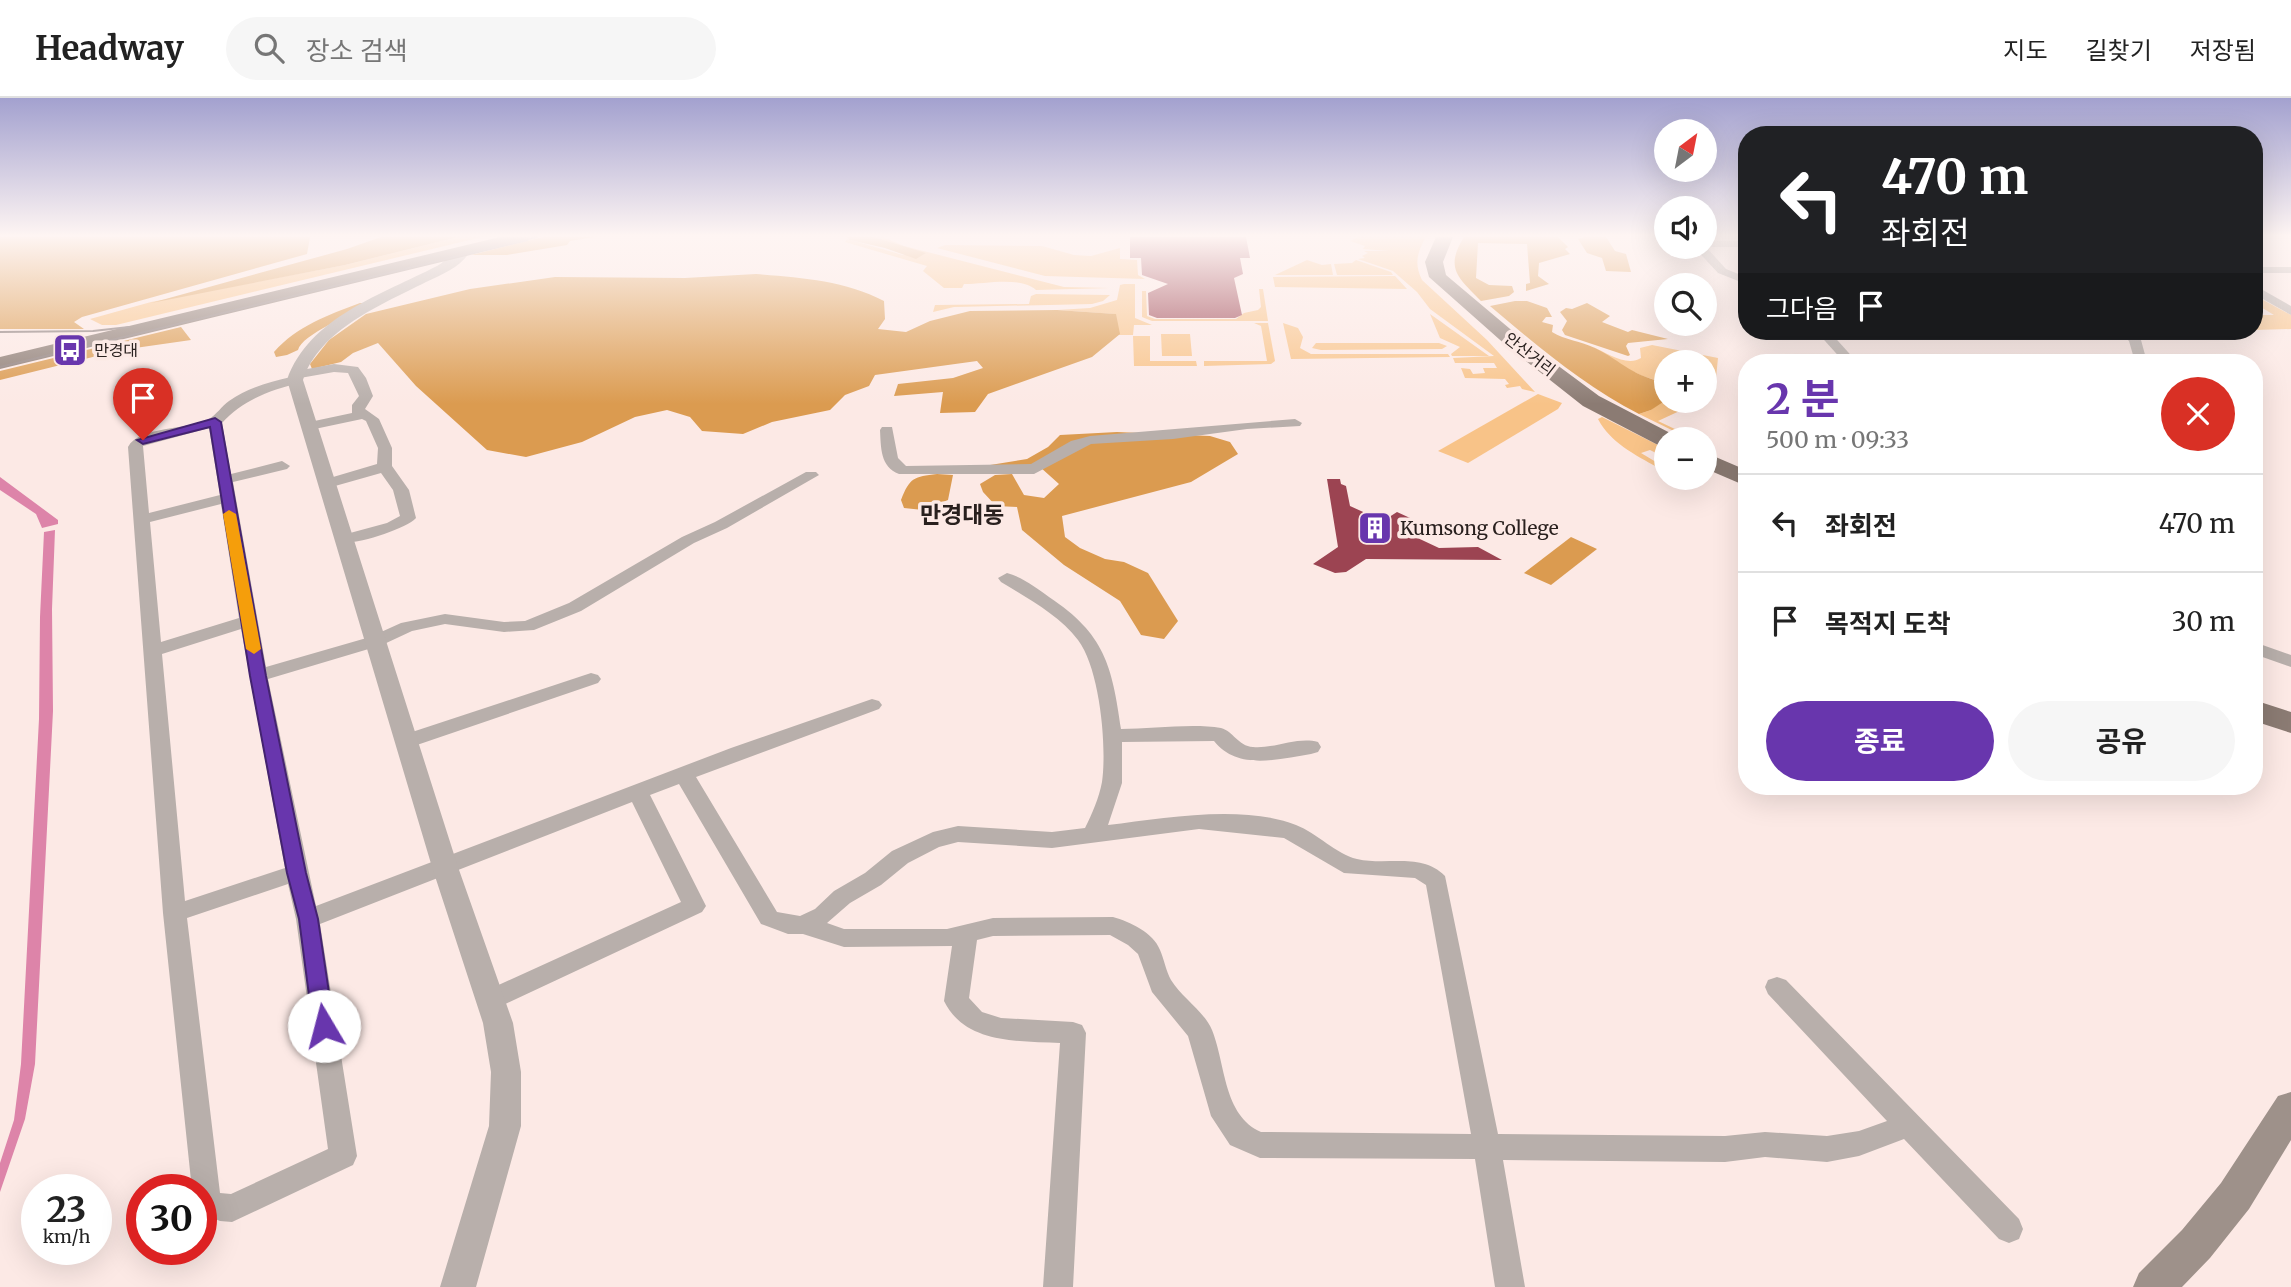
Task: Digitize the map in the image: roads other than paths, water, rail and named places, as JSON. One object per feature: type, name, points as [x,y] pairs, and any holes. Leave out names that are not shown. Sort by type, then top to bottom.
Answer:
[{"type":"main road","points":[[0,363],[294,292]]},
{"type":"main road","name":"안산거리","points":[[1456,292],[1591,401],[1654,434]]},
{"type":"main road","points":[[1717,465],[1738,475]]},
{"type":"main road","points":[[2263,713],[2291,723]]},
{"type":"main road","points":[[2153,1287],[2196,1244],[2235,1196],[2291,1108]]},
{"type":"street","points":[[398,292],[335,328],[305,356],[295,378],[445,867],[498,1023],[506,1072],[505,1126],[458,1287]]},
{"type":"street","points":[[2263,294],[2291,310]]},
{"type":"street","points":[[1830,340],[1844,354]]},
{"type":"street","points":[[215,422],[258,676],[308,919],[343,1156],[257,1198],[232,1208],[220,1207],[206,1202],[175,913],[137,443],[153,436],[215,422],[227,407],[242,398],[295,378],[351,368],[356,371],[366,396],[358,411],[372,419],[385,448],[384,467]]},
{"type":"street","points":[[310,426],[363,415]]},
{"type":"street","points":[[887,430],[890,458],[896,468],[904,471],[1034,469],[1076,444],[1090,440],[1295,423]]},
{"type":"street","points":[[142,519],[282,466]]},
{"type":"street","points":[[328,483],[384,467]]},
{"type":"street","points":[[345,540],[393,526],[408,518],[409,510],[391,472],[384,467]]},
{"type":"street","points":[[258,676],[376,642],[407,627],[445,619],[504,627],[528,626],[575,607],[688,540],[722,525],[811,475]]},
{"type":"street","points":[[1007,578],[1037,596],[1087,637],[1101,670],[1112,736],[1112,780],[1105,811],[1093,833]]},
{"type":"street","points":[[154,650],[248,621]]},
{"type":"street","points":[[2263,652],[2291,661]]},
{"type":"street","points":[[407,741],[591,679]]},
{"type":"street","points":[[308,919],[684,774],[872,705]]},
{"type":"street","points":[[1112,736],[1220,735],[1227,747],[1252,755],[1311,747]]},
{"type":"street","points":[[684,774],[769,918],[788,925],[803,925],[844,938],[947,938],[993,927],[1113,926],[1136,938],[1148,949],[1161,985],[1200,1032],[1220,1108],[1240,1136],[1260,1145],[1725,1149],[1743,1144],[1777,1143],[1824,1149],[1865,1144],[1909,1124]]},
{"type":"street","points":[[491,1000],[694,906],[638,792]]},
{"type":"street","points":[[803,925],[823,915],[842,897],[873,879],[900,857],[933,840],[958,834],[1052,839],[1199,821],[1267,826],[1290,831],[1352,867],[1417,870],[1430,875],[1437,882],[1444,915],[1473,1065],[1510,1287]]},
{"type":"street","points":[[175,913],[297,873]]},
{"type":"street","points":[[966,933],[956,1001],[973,1020],[1001,1029],[1073,1033],[1058,1287]]},
{"type":"street","points":[[1777,987],[2009,1229]]},
{"type":"tram line","points":[[0,367],[308,292]]},
{"type":"tram line","points":[[0,332],[93,331],[129,327]]},
{"type":"place","name":"만경대","points":[[70,350]]},
{"type":"place","name":"Kumsong College","points":[[1375,528]]},
{"type":"district","name":"만경대동","points":[[962,515]]}]
